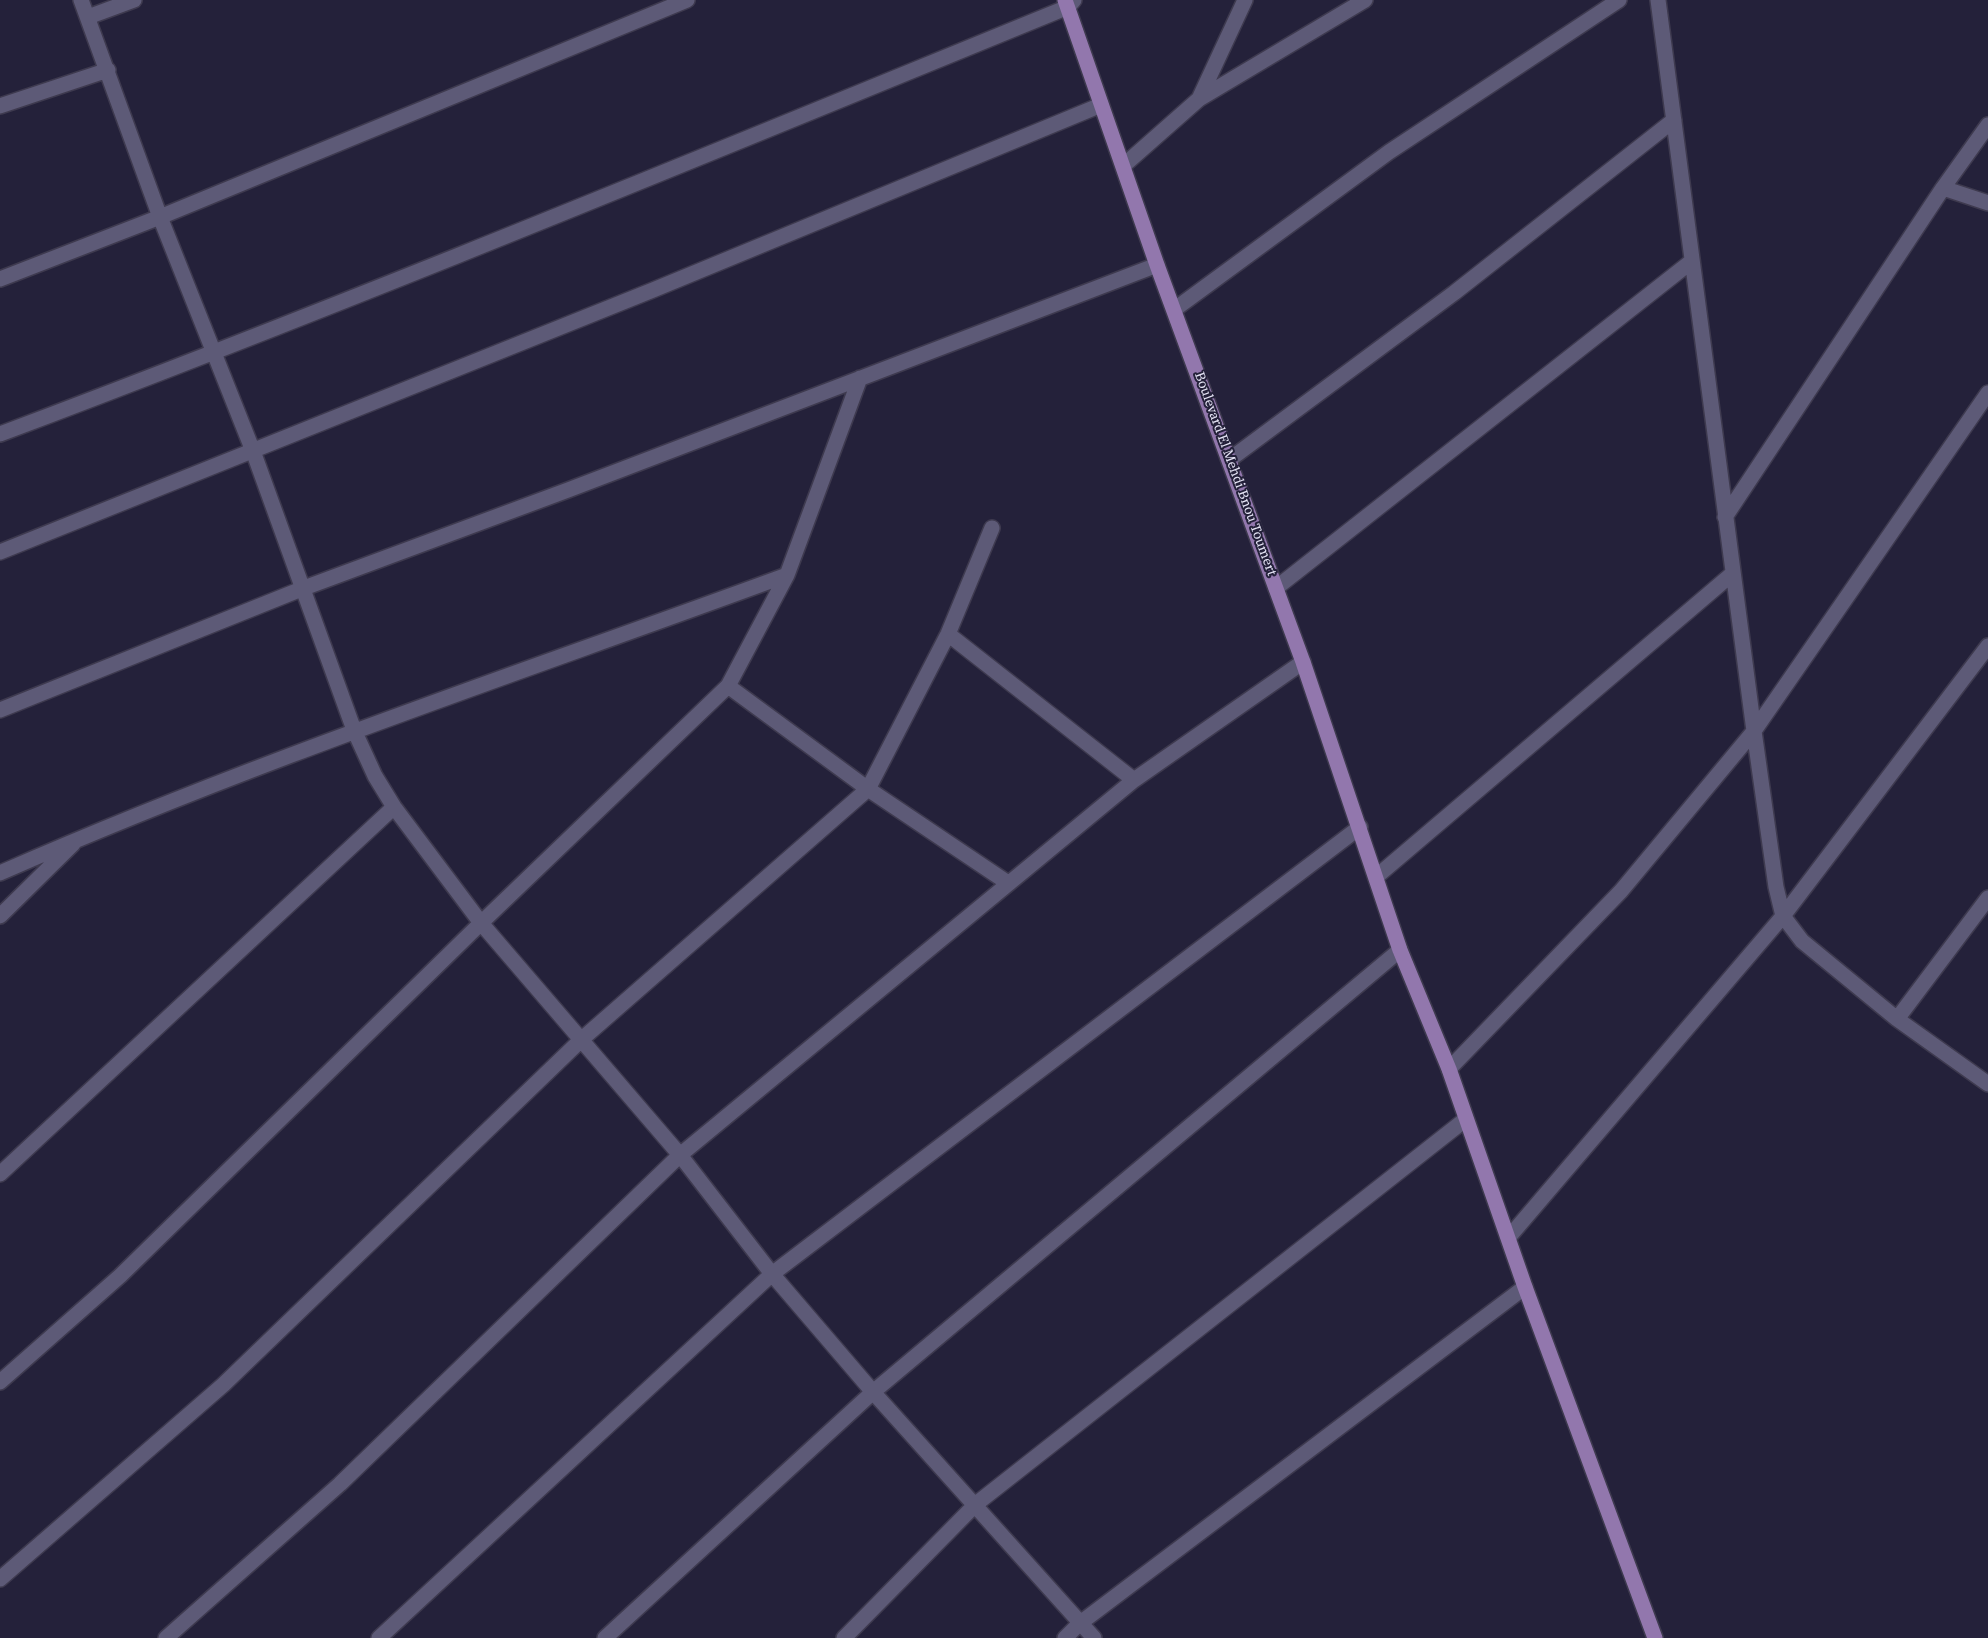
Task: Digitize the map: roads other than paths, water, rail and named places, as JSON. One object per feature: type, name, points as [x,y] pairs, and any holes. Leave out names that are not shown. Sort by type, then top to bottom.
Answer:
[{"type":"main road","name":"Boulevard El Mehdi Bnou Toumert","points":[[1069,2],[1101,105],[1157,265],[1175,309],[1303,662],[1400,950],[1449,1069],[1525,1287],[1655,1638]]},
{"type":"street","points":[[81,0],[160,217],[253,451],[354,730],[375,776],[394,806],[481,923],[680,1155],[772,1274],[873,1392],[976,1504],[1079,1624],[1094,1638]]},
{"type":"street","points":[[88,17],[134,0]]},
{"type":"street","points":[[0,279],[160,217],[687,0]]},
{"type":"street","points":[[1199,99],[1245,0]]},
{"type":"street","points":[[1123,166],[1199,99],[1365,0]]},
{"type":"street","points":[[1175,309],[1389,152],[1619,0]]},
{"type":"street","points":[[1658,0],[1732,574],[1776,887],[1783,916],[1802,941],[1897,1019],[1988,1084]]},
{"type":"street","points":[[0,434],[215,353],[1069,2]]},
{"type":"street","points":[[0,106],[108,70]]},
{"type":"street","points":[[0,552],[653,290],[1101,105]]},
{"type":"street","points":[[1229,460],[1454,293],[1674,120]]},
{"type":"street","points":[[1725,517],[1942,188],[1988,125]]},
{"type":"street","points":[[1942,188],[1988,203]]},
{"type":"street","points":[[1276,588],[1692,260]]},
{"type":"street","points":[[0,710],[304,588],[568,490],[1157,265]]},
{"type":"street","points":[[0,1382],[120,1276],[481,923],[728,686],[786,575],[860,378]]},
{"type":"street","points":[[1449,1069],[1621,892],[1754,731],[1988,393]]},
{"type":"street","points":[[0,1579],[224,1385],[582,1039],[868,789],[948,634],[992,528]]},
{"type":"street","points":[[1376,877],[1732,574]]},
{"type":"street","points":[[0,873],[79,838],[354,730],[786,575]]},
{"type":"street","points":[[948,634],[1134,780]]},
{"type":"street","points":[[1509,1237],[1783,916],[1988,646]]},
{"type":"street","points":[[166,1638],[340,1484],[680,1155],[1134,780],[1303,662]]},
{"type":"street","points":[[728,686],[868,789],[1008,883]]},
{"type":"street","points":[[0,1174],[394,806]]},
{"type":"street","points":[[379,1638],[772,1274],[1360,827]]},
{"type":"street","points":[[0,916],[79,838]]},
{"type":"street","points":[[1897,1019],[1988,898]]},
{"type":"street","points":[[606,1638],[873,1392],[1400,950]]},
{"type":"street","points":[[844,1638],[976,1504],[1466,1119]]},
{"type":"street","points":[[1065,1638],[1079,1624],[1525,1287]]}]
